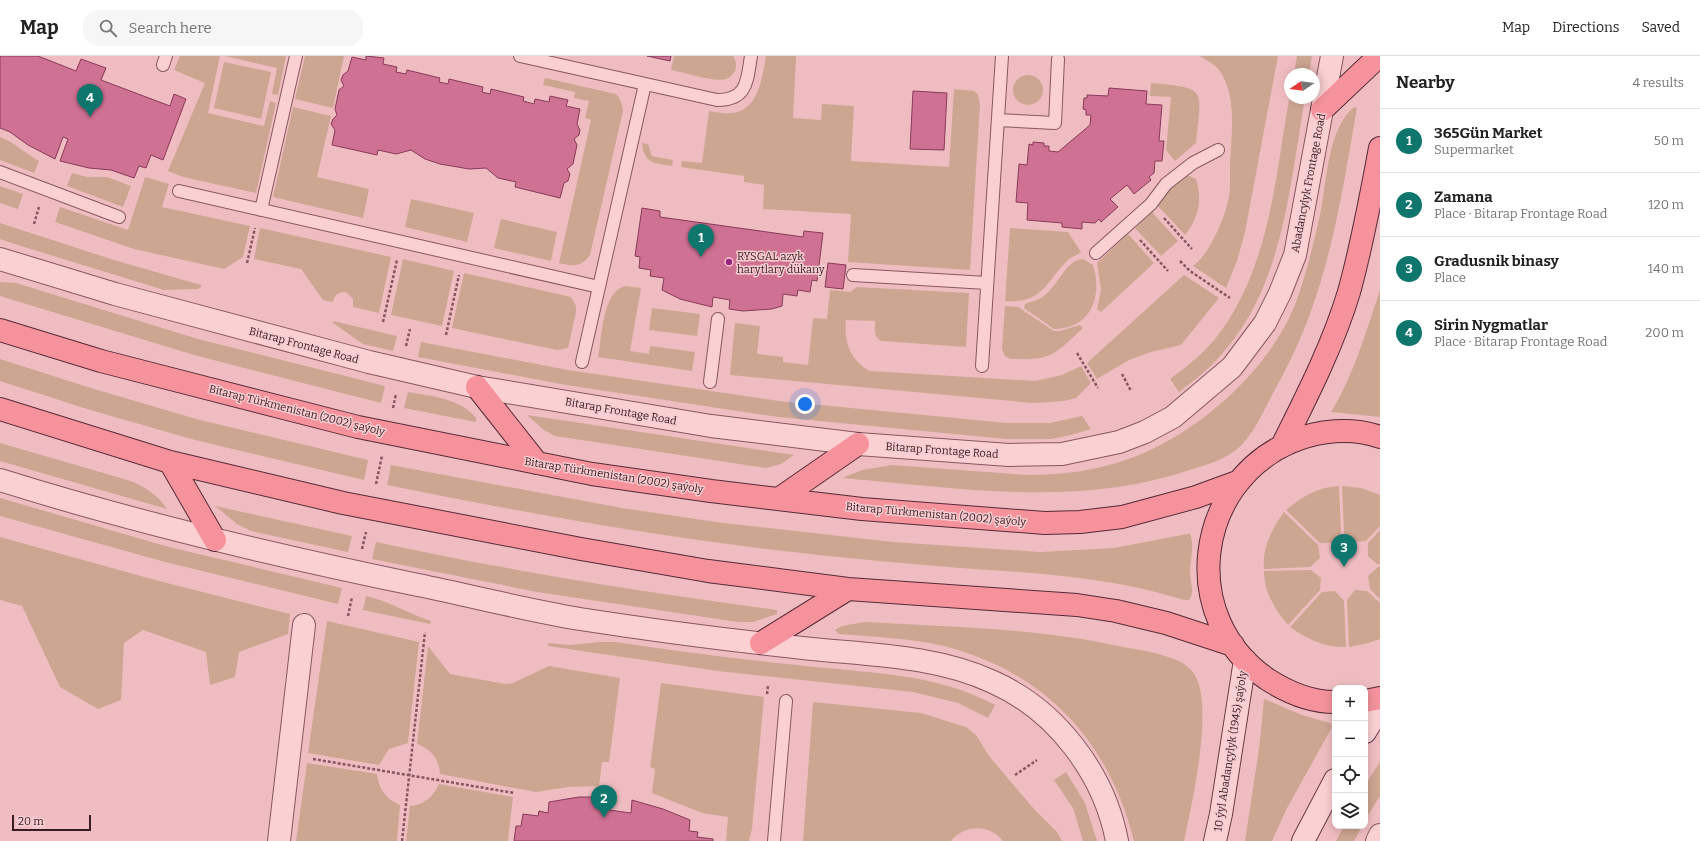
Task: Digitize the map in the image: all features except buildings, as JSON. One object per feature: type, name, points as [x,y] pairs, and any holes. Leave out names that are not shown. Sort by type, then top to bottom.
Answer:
[{"type":"main road","points":[[1322,110],[1379,56]]},
{"type":"main road","points":[[1282,446],[1313,384],[1348,293],[1368,218],[1380,148]]},
{"type":"main road","name":"Bitarap Türkmenistan (2002) şaýoly","points":[[0,330],[100,361],[358,427],[592,474],[712,491],[862,509],[1045,523],[1080,522],[1122,516],[1196,497],[1237,482]]},
{"type":"main road","points":[[477,387],[537,463]]},
{"type":"main road","points":[[0,409],[170,462],[371,508],[581,549],[700,570],[848,589],[1077,605],[1116,611],[1166,623],[1239,653]]},
{"type":"main road","points":[[1332,702],[1311,699],[1292,693],[1259,673],[1239,653],[1223,628],[1210,592],[1209,553],[1212,534],[1218,515],[1226,498],[1237,482],[1260,460],[1282,446],[1300,438],[1338,431],[1357,432],[1380,436]]},
{"type":"main road","points":[[780,498],[858,444]]},
{"type":"main road","points":[[170,462],[215,540]]},
{"type":"main road","points":[[761,643],[848,589]]},
{"type":"main road","points":[[1368,700],[1380,698]]},
{"type":"street","name":"Abadancylyk Frontage Road","points":[[1232,367],[1265,323],[1280,293],[1295,255],[1332,56]]},
{"type":"street","name":"Bitarap Frontage Road","points":[[0,259],[115,294],[401,370],[477,387],[711,426],[858,444],[1009,455],[1062,454],[1092,449],[1119,442],[1145,432],[1173,417],[1232,367]]},
{"type":"street","points":[[0,480],[78,505],[215,540],[358,573],[579,619],[761,643],[924,661],[970,672],[1015,693],[1038,709],[1074,747],[1089,770],[1103,798],[1117,841]]},
{"type":"street","points":[[280,841],[304,625]]},
{"type":"street","name":"10 ýyl Abadançylyk (1945) şaýoly","points":[[1215,841],[1221,814],[1239,653]]},
{"type":"street","points":[[1368,727],[1380,707]]},
{"type":"street","points":[[1303,841],[1332,786]]},
{"type":"street","points":[[1377,841],[1380,836]]},
{"type":"lane","points":[[261,210],[296,56]]},
{"type":"lane","points":[[520,56],[717,100],[734,98],[742,92],[746,84],[752,56]]},
{"type":"lane","points":[[982,366],[1002,56]]},
{"type":"lane","points":[[998,120],[1055,123],[1058,59]]},
{"type":"lane","points":[[582,362],[645,84]]},
{"type":"lane","points":[[1096,252],[1151,204],[1166,184],[1193,163],[1218,150]]},
{"type":"lane","points":[[0,172],[119,216]]},
{"type":"lane","points":[[179,191],[599,287]]},
{"type":"lane","points":[[853,275],[987,283]]},
{"type":"lane","points":[[710,382],[718,319]]},
{"type":"lane","points":[[774,841],[786,701]]},
{"type":"path","points":[[1151,204],[1192,249]]},
{"type":"path","points":[[247,263],[255,228],[261,210]]},
{"type":"path","points":[[1126,226],[1168,271]]},
{"type":"path","points":[[383,322],[400,242]]},
{"type":"path","points":[[446,335],[462,256]]},
{"type":"path","points":[[1180,261],[1190,271],[1230,298]]},
{"type":"path","points":[[348,616],[410,328]]},
{"type":"path","points":[[1077,353],[1098,388]]},
{"type":"path","points":[[1122,374],[1131,391]]},
{"type":"path","points":[[402,841],[425,632]]},
{"type":"path","points":[[307,758],[514,793]]},
{"type":"path","points":[[1015,776],[1037,760]]},
{"type":"shaded area","points":[[180,56],[220,56],[208,113],[264,126],[270,101],[276,103],[256,193],[183,177],[168,171],[205,83],[174,70]]},
{"type":"shaded area","points":[[225,56],[286,56],[278,95],[272,94],[277,68]]},
{"type":"shaded area","points":[[305,56],[344,56],[333,108],[295,99]]},
{"type":"shaded area","points":[[674,56],[733,56],[736,63],[736,69],[729,78],[726,79],[715,80],[699,77],[671,70]]},
{"type":"shaded area","points":[[766,56],[796,56],[793,118],[821,120],[822,104],[854,106],[851,161],[949,167],[954,89],[974,91],[978,94],[980,104],[970,270],[848,262],[851,214],[763,209],[764,185],[744,182],[744,176],[681,167],[682,161],[702,163],[709,111],[728,113],[740,111],[748,106],[753,100],[761,83]]},
{"type":"shaded area","points":[[1200,56],[1278,56],[1245,232],[1237,261],[1226,288],[1193,266],[1204,255],[1214,238],[1222,220],[1230,191],[1232,116],[1229,92],[1225,80],[1219,70]]},
{"type":"shaded area","points":[[1297,56],[1312,56],[1310,68],[1295,68]]},
{"type":"shaded area","points":[[224,62],[271,72],[261,119],[214,108]]},
{"type":"shaded area","points":[[1028,75],[1039,79],[1043,90],[1039,101],[1028,105],[1017,101],[1013,90],[1017,79]]},
{"type":"shaded area","points":[[545,78],[616,94],[623,108],[590,255],[583,262],[576,265],[559,263],[591,120],[585,118],[589,101],[574,98],[575,92],[543,85]]},
{"type":"shaded area","points":[[1151,83],[1183,87],[1192,90],[1197,95],[1199,112],[1196,143],[1175,161],[1166,150],[1171,97],[1150,96]]},
{"type":"shaded area","points":[[1288,104],[1304,104],[1289,197],[1282,230],[1273,262],[1261,293],[1245,322],[1226,349],[1210,367],[1179,392],[1170,379],[1199,356],[1215,339],[1233,312],[1248,283],[1268,222]]},
{"type":"shaded area","points":[[293,107],[331,116],[317,177],[369,189],[363,218],[273,197]]},
{"type":"shaded area","points":[[1354,107],[1357,108],[1344,185],[1327,261],[1311,311],[1303,333],[1261,417],[1247,438],[1236,450],[1226,457],[1190,470],[1147,482],[1104,489],[1061,492],[1017,492],[973,490],[842,478],[862,470],[892,465],[1027,475],[1081,471],[1121,462],[1158,446],[1183,432],[1229,396],[1249,376],[1268,353],[1283,329],[1295,305],[1306,272],[1322,202],[1333,142],[1345,117]]},
{"type":"shaded area","points":[[0,137],[39,161],[34,173],[0,160]]},
{"type":"shaded area","points":[[642,143],[648,144],[652,156],[673,160],[672,166],[655,163],[648,159],[643,150]]},
{"type":"shaded area","points":[[72,173],[87,177],[107,177],[131,186],[123,207],[67,186]]},
{"type":"shaded area","points":[[1187,175],[1196,179],[1199,202],[1196,216],[1185,235],[1158,206],[1168,190]]},
{"type":"shaded area","points":[[145,177],[169,184],[162,207],[250,226],[243,257],[224,269],[134,249],[55,222],[60,207],[128,230]]},
{"type":"shaded area","points":[[0,186],[23,194],[18,209],[0,203]]},
{"type":"shaded area","points":[[411,199],[474,213],[467,242],[405,227]]},
{"type":"shaded area","points":[[1152,212],[1178,241],[1161,256],[1135,228]]},
{"type":"shaded area","points":[[501,219],[557,232],[551,261],[494,248]]},
{"type":"shaded area","points":[[0,223],[114,260],[201,285],[201,287],[198,289],[164,290],[8,242],[0,239]]},
{"type":"shaded area","points":[[260,228],[391,257],[379,313],[353,307],[353,299],[346,292],[337,294],[334,297],[333,302],[323,300],[301,269],[254,259]]},
{"type":"shaded area","points":[[1010,228],[1068,232],[1081,252],[1070,258],[1044,289],[1037,295],[1029,299],[1005,301]]},
{"type":"shaded area","points":[[1128,234],[1154,263],[1101,312],[1097,309],[1101,290],[1097,263]]},
{"type":"shaded area","points":[[403,259],[454,271],[442,326],[391,315]]},
{"type":"shaded area","points":[[1083,259],[1093,265],[1096,277],[1095,299],[1091,309],[1085,317],[1067,328],[1054,329],[1024,308],[1025,304],[1043,297],[1071,264]]},
{"type":"shaded area","points":[[464,273],[571,297],[576,306],[576,312],[568,348],[557,350],[452,328]]},
{"type":"shaded area","points":[[1184,275],[1219,298],[1181,345],[1151,352],[1129,360],[1097,379],[1087,363]]},
{"type":"shaded area","points":[[0,282],[16,283],[198,339],[385,386],[381,403],[194,355],[0,296]]},
{"type":"shaded area","points":[[626,286],[641,288],[630,351],[649,354],[650,346],[695,352],[692,371],[598,357],[604,316],[608,305],[612,296],[618,289]]},
{"type":"shaded area","points":[[857,287],[969,293],[966,347],[882,341],[876,335],[875,321],[846,320],[846,336],[850,350],[858,362],[870,371],[1035,381],[1062,375],[1081,366],[1091,383],[1076,398],[1064,401],[1033,403],[730,375],[735,323],[760,326],[757,354],[783,357],[783,362],[808,365],[813,318],[827,319],[830,290],[850,292]]},
{"type":"shaded area","points":[[1380,290],[1380,417],[1331,412],[1353,368]]},
{"type":"shaded area","points":[[1005,306],[1018,307],[1054,331],[1060,331],[1080,325],[1083,328],[1056,352],[1049,355],[1032,359],[1014,359],[1006,357],[1002,348]]},
{"type":"shaded area","points":[[652,308],[700,314],[697,336],[649,330]]},
{"type":"shaded area","points":[[333,321],[397,336],[393,351],[363,344],[333,323]]},
{"type":"shaded area","points":[[421,342],[568,370],[779,401],[1007,423],[1050,423],[1082,416],[1091,429],[1051,439],[1006,439],[778,417],[566,385],[418,357]]},
{"type":"shaded area","points":[[0,359],[94,389],[200,420],[368,460],[364,480],[195,440],[87,409],[0,381]]},
{"type":"shaded area","points":[[408,392],[454,402],[469,411],[476,418],[476,422],[404,408]]},
{"type":"shaded area","points":[[527,415],[794,455],[781,464],[766,468],[555,436],[544,430]]},
{"type":"shaded area","points":[[0,443],[131,481],[151,492],[164,504],[167,509],[0,461]]},
{"type":"shaded area","points":[[391,465],[622,508],[723,523],[893,542],[1040,552],[1114,548],[1190,534],[1192,543],[1190,572],[1192,594],[1189,600],[1184,600],[1129,586],[1073,577],[819,555],[656,534],[494,506],[387,485]]},
{"type":"shaded area","points":[[1339,486],[1341,533],[1333,543],[1320,543],[1286,510],[1310,494],[1324,488]]},
{"type":"shaded area","points":[[1342,486],[1361,488],[1380,495],[1380,526],[1366,541],[1353,542],[1344,533]]},
{"type":"shaded area","points":[[0,498],[169,547],[342,588],[338,604],[165,562],[0,516]]},
{"type":"shaded area","points":[[215,506],[352,536],[348,552],[251,531],[237,524]]},
{"type":"shaded area","points":[[1284,512],[1318,545],[1320,558],[1310,567],[1264,569],[1266,546]]},
{"type":"shaded area","points":[[1380,530],[1380,564],[1377,564],[1368,556],[1368,543]]},
{"type":"shaded area","points":[[0,537],[159,581],[290,614],[288,634],[239,652],[235,677],[210,685],[206,652],[143,630],[124,643],[121,700],[98,709],[60,687],[22,606],[0,600]]},
{"type":"shaded area","points":[[376,542],[426,553],[576,580],[777,610],[777,614],[753,622],[738,622],[537,592],[372,559]]},
{"type":"shaded area","points":[[1380,567],[1380,599],[1370,589],[1368,576]]},
{"type":"shaded area","points":[[1311,570],[1321,578],[1320,590],[1288,625],[1271,600],[1264,579],[1264,571]]},
{"type":"shaded area","points":[[1355,590],[1367,591],[1380,603],[1380,639],[1349,647],[1347,600]]},
{"type":"shaded area","points":[[1335,591],[1344,601],[1346,647],[1331,646],[1316,642],[1290,627],[1322,592]]},
{"type":"shaded area","points":[[366,596],[383,601],[431,621],[430,624],[363,610]]},
{"type":"shaded area","points":[[327,621],[419,642],[408,743],[389,749],[379,765],[308,753]]},
{"type":"shaded area","points":[[865,622],[995,629],[1059,636],[1164,655],[1185,665],[1196,677],[1201,692],[1202,734],[1196,782],[1184,841],[1134,841],[1123,805],[1108,772],[1090,742],[1068,716],[1042,693],[1013,673],[980,658],[944,646],[905,639],[839,634],[835,630],[842,626]]},
{"type":"shaded area","points":[[616,642],[684,652],[899,676],[948,686],[972,694],[995,705],[988,718],[958,703],[913,692],[718,671],[548,646],[548,643],[569,645]]},
{"type":"shaded area","points":[[428,646],[450,674],[505,684],[513,683],[549,666],[620,678],[609,762],[602,762],[599,786],[568,787],[536,792],[440,774],[438,764],[433,755],[417,744]]},
{"type":"shaded area","points":[[661,683],[764,697],[752,829],[749,841],[726,841],[728,817],[702,813],[652,793],[655,769],[650,767]]},
{"type":"shaded area","points":[[1264,699],[1302,715],[1330,723],[1332,727],[1286,810],[1272,841],[1245,841],[1259,749]]},
{"type":"shaded area","points":[[813,702],[921,713],[966,727],[976,735],[989,756],[1034,809],[1057,832],[1062,841],[1003,841],[998,835],[991,831],[977,828],[963,831],[956,835],[951,841],[803,841]]},
{"type":"shaded area","points":[[1380,762],[1380,796],[1368,815],[1368,793],[1368,780]]},
{"type":"shaded area","points":[[307,763],[377,774],[381,789],[387,797],[400,805],[397,841],[296,841]]},
{"type":"shaded area","points":[[1066,772],[1085,803],[1097,841],[1083,841],[1073,808],[1054,780]]},
{"type":"shaded area","points":[[439,784],[513,797],[508,841],[406,841],[410,806],[420,804],[428,800]]},
{"type":"shaded area","points":[[1342,829],[1360,829],[1354,841],[1336,841]]},
{"type":"place","name":"Sirin Nygmatlar","points":[[90,117]]},
{"type":"place","name":"365Gün Market","points":[[701,257]]},
{"type":"place","name":"RYSGAL azyk harytlary dükany","points":[[729,262]]},
{"type":"place","name":"Gradusnik binasy","points":[[1344,567]]},
{"type":"place","name":"Zamana","points":[[604,818]]}]
